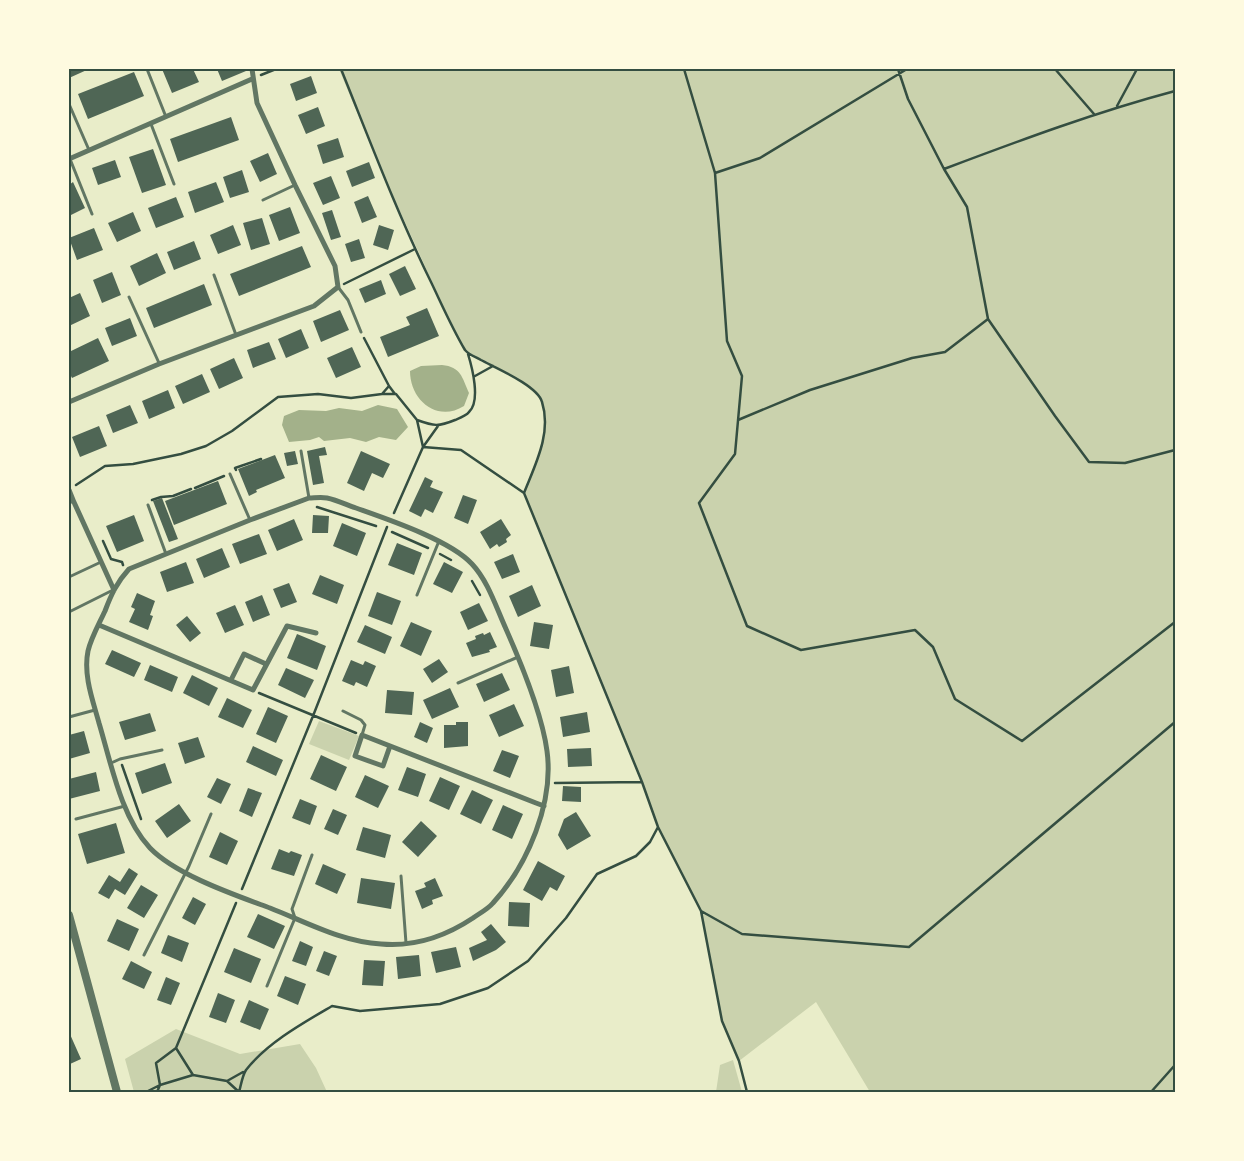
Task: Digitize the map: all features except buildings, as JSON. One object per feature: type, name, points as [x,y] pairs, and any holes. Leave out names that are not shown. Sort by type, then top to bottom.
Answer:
[{"type":"street","points":[[69,402],[160,364],[314,306],[338,287],[335,266],[295,186],[257,103],[252,69]]},
{"type":"street","points":[[69,158],[252,79]]},
{"type":"street","points":[[69,490],[71,501],[114,590]]},
{"type":"street","points":[[308,498],[328,498],[390,520],[459,552],[472,564],[483,579],[518,656],[539,715],[547,750],[548,783],[544,806],[529,850],[492,905],[450,932],[429,940],[381,944],[340,936],[239,896],[166,862],[149,847],[137,830],[125,806],[111,763],[88,681],[88,652],[114,590],[120,579],[129,569],[308,498]]},
{"type":"street","points":[[99,625],[253,690],[287,626],[316,633]]},
{"type":"street","points":[[231,680],[244,654],[266,664]]},
{"type":"street","points":[[390,746],[384,766],[355,756],[362,735],[544,806]]},
{"type":"street","points":[[69,915],[117,1092]]},
{"type":"lane","points":[[147,69],[166,117]]},
{"type":"lane","points":[[69,104],[89,150]]},
{"type":"lane","points":[[150,123],[174,184]]},
{"type":"lane","points":[[69,158],[92,214]]},
{"type":"lane","points":[[262,200],[295,186]]},
{"type":"lane","points":[[214,275],[236,335]]},
{"type":"lane","points":[[338,287],[348,300],[361,332]]},
{"type":"lane","points":[[129,297],[160,364]]},
{"type":"lane","points":[[301,451],[308,498]]},
{"type":"lane","points":[[230,474],[250,520]]},
{"type":"lane","points":[[148,505],[166,554]]},
{"type":"lane","points":[[417,595],[438,541]]},
{"type":"lane","points":[[69,577],[102,562]]},
{"type":"lane","points":[[69,612],[114,590]]},
{"type":"lane","points":[[458,683],[518,656]]},
{"type":"lane","points":[[69,717],[96,710]]},
{"type":"lane","points":[[342,711],[361,720],[365,725],[362,735]]},
{"type":"lane","points":[[111,763],[120,759],[162,750]]},
{"type":"lane","points":[[76,819],[125,806]]},
{"type":"lane","points":[[144,955],[186,872],[211,814]]},
{"type":"lane","points":[[267,986],[296,918],[292,909],[312,855]]},
{"type":"lane","points":[[401,876],[406,943]]},
{"type":"path","points":[[252,79],[276,69]]},
{"type":"path","points":[[157,1092],[160,1085],[156,1064],[176,1048],[313,716],[386,529],[423,447],[438,426],[460,418],[471,410],[474,377],[467,353],[415,249],[386,184],[341,69]]},
{"type":"path","points":[[684,69],[715,173],[727,341],[742,376],[735,454],[699,503],[747,626],[801,650],[915,630],[933,647],[955,700],[1022,741],[1175,622]]},
{"type":"path","points":[[898,69],[908,99],[944,169],[967,207],[988,319],[1055,416],[1089,462],[1125,463],[1175,450]]},
{"type":"path","points":[[715,173],[760,158],[907,69]]},
{"type":"path","points":[[1055,69],[1094,114]]},
{"type":"path","points":[[1117,106],[1137,69]]},
{"type":"path","points":[[944,169],[1117,106],[1175,91]]},
{"type":"path","points":[[338,287],[415,249]]},
{"type":"path","points":[[738,420],[810,390],[912,358],[945,352],[988,319]]},
{"type":"path","points":[[361,332],[389,386],[417,420],[423,447]]},
{"type":"path","points":[[467,353],[527,384],[542,400],[546,422],[543,440],[524,493]]},
{"type":"path","points":[[474,377],[493,366]]},
{"type":"path","points":[[382,394],[389,386]]},
{"type":"path","points":[[69,490],[104,466],[133,464],[181,454],[206,446],[278,397],[318,394],[351,398],[396,394]]},
{"type":"path","points":[[417,420],[438,426]]},
{"type":"path","points":[[423,447],[461,450],[524,493],[642,782],[658,827],[701,911],[722,1021],[739,1061],[748,1092]]},
{"type":"path","points":[[195,488],[237,471],[235,468],[262,459]]},
{"type":"path","points":[[148,505],[147,502],[161,497],[174,496],[191,489]]},
{"type":"path","points":[[310,508],[316,507],[377,526]]},
{"type":"path","points":[[386,529],[453,561]]},
{"type":"path","points":[[100,535],[111,559],[122,562],[126,572]]},
{"type":"path","points":[[468,573],[482,597]]},
{"type":"path","points":[[253,690],[362,735]]},
{"type":"path","points":[[701,911],[742,934],[909,947],[1175,722]]},
{"type":"path","points":[[120,759],[143,824]]},
{"type":"path","points":[[548,783],[642,782]]},
{"type":"path","points":[[227,1081],[245,1072],[269,1048],[296,1028],[332,1006],[360,1011],[440,1004],[488,988],[528,961],[566,918],[597,874],[636,856],[650,842],[658,827]]},
{"type":"path","points":[[236,885],[251,891]]},
{"type":"path","points":[[176,1048],[193,1075]]},
{"type":"path","points":[[1151,1092],[1175,1064]]},
{"type":"path","points":[[146,1092],[160,1085],[193,1075],[227,1081],[239,1092],[245,1072]]},
{"type":"shaded area","points":[[339,69],[1175,69],[1175,1092],[870,1092],[816,1002],[739,1061],[722,1021],[701,911],[658,827],[642,782],[524,493],[538,458],[546,422],[542,400],[527,384],[467,353],[454,330],[379,165]]},
{"type":"shaded area","points":[[442,365],[453,368],[460,374],[469,393],[464,406],[454,411],[444,412],[427,406],[420,399],[411,382],[410,371],[421,366]]},
{"type":"shaded area","points":[[378,405],[397,409],[408,427],[396,440],[379,437],[366,442],[350,438],[324,441],[319,437],[289,442],[282,425],[284,416],[299,410],[326,411],[339,408],[362,411]]},
{"type":"shaded area","points":[[319,721],[359,736],[349,760],[309,744]]},
{"type":"shaded area","points":[[176,1029],[240,1054],[300,1044],[316,1068],[327,1092],[134,1092],[125,1059]]},
{"type":"shaded area","points":[[733,1060],[742,1092],[716,1092],[720,1065]]}]
